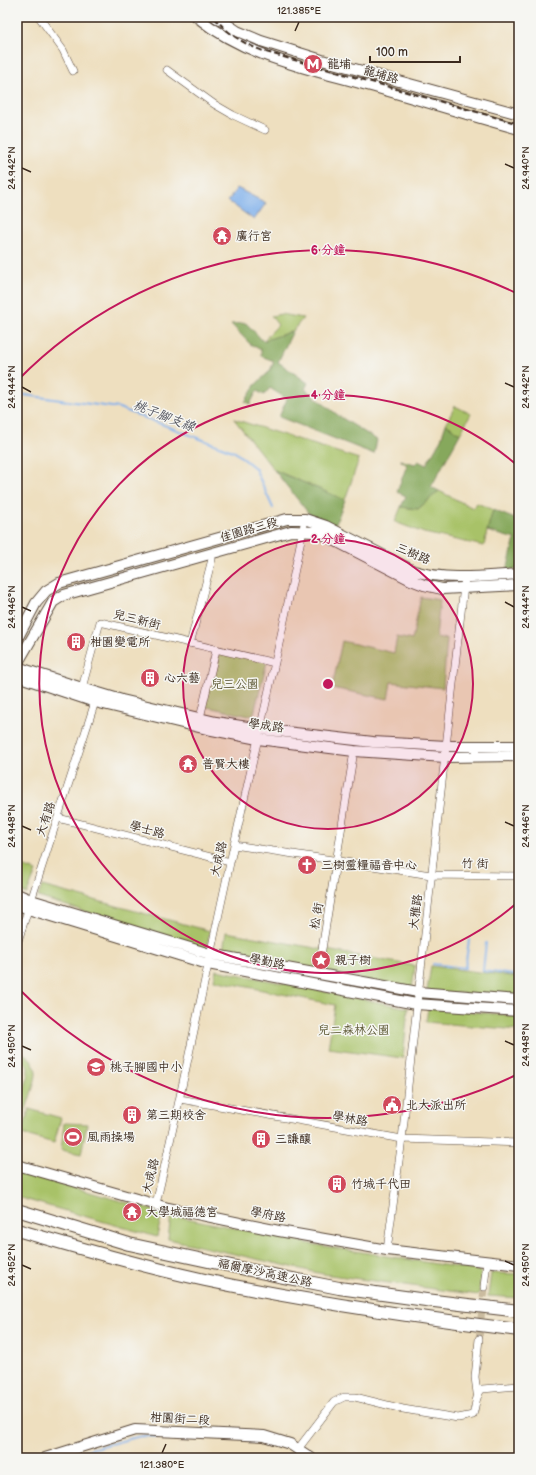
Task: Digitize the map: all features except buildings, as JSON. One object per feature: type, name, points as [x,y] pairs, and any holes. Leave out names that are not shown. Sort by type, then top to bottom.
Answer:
[{"type":"highway","name":"福爾摩沙高速公路","points":[[17,1210],[129,1244],[283,1277],[339,1288],[519,1311]]},
{"type":"highway","name":"福爾摩沙高速公路","points":[[17,1230],[132,1262],[219,1283],[333,1304],[428,1319],[519,1330]]},
{"type":"street","points":[[39,17],[63,50],[73,71]]},
{"type":"street","name":"龍埔路","points":[[197,17],[211,28],[234,42],[280,61],[396,93],[519,130]]},
{"type":"street","name":"龍埔路","points":[[216,17],[237,31],[273,45],[322,60],[519,114]]},
{"type":"street","points":[[167,70],[214,104],[232,115],[265,130]]},
{"type":"street","name":"佳園路三段","points":[[17,639],[36,604],[46,591],[58,583],[253,527],[287,519],[305,519]]},
{"type":"street","name":"大成路","points":[[156,1204],[180,1100],[209,959],[275,663],[305,519]]},
{"type":"street","name":"三樹路","points":[[305,519],[326,526],[414,571],[427,575],[465,577],[519,574]]},
{"type":"street","name":"佳園路三段","points":[[17,666],[53,602],[64,595],[291,531],[322,534],[411,580],[424,585],[442,589],[519,585]]},
{"type":"street","points":[[190,644],[212,559]]},
{"type":"street","name":"大雅路","points":[[387,1250],[402,1139],[416,1004],[465,589],[465,577]]},
{"type":"street","name":"兒三新街","points":[[82,688],[100,622],[275,663]]},
{"type":"street","points":[[200,718],[216,650]]},
{"type":"street","name":"學成路","points":[[17,666],[122,700],[200,718],[259,734],[354,751],[445,757],[519,756]]},
{"type":"street","name":"學成路","points":[[17,676],[95,702],[207,729],[373,742],[447,746],[519,746]]},
{"type":"street","name":"大有路","points":[[17,944],[95,702]]},
{"type":"street","name":"松 街","points":[[318,974],[354,751]]},
{"type":"street","name":"學士路","points":[[58,818],[230,862]]},
{"type":"street","points":[[234,845],[432,874]]},
{"type":"street","name":"竹 街","points":[[432,874],[519,876]]},
{"type":"street","name":"學勤路","points":[[17,894],[30,904]]},
{"type":"street","name":"學勤路","points":[[17,904],[30,904],[209,959],[416,1004],[519,1011]]},
{"type":"street","name":"學勤路","points":[[209,959],[318,974],[418,992],[519,1000]]},
{"type":"street","name":"學林路","points":[[180,1100],[402,1139],[519,1143]]},
{"type":"street","name":"學府路","points":[[17,1165],[168,1208],[279,1231],[387,1250],[519,1265]]},
{"type":"street","points":[[484,1287],[487,1262]]},
{"type":"street","points":[[298,1449],[334,1402],[344,1397],[355,1397],[403,1410],[458,1418],[473,1415],[476,1409],[477,1393],[475,1377],[479,1339]]},
{"type":"street","points":[[477,1393],[482,1389],[519,1386]]},
{"type":"street","name":"柑園街二段","points":[[46,1458],[135,1430],[264,1436],[290,1444],[311,1458]]},
{"type":"green space","points":[[281,314],[303,318],[293,331],[263,341],[278,325],[271,316]]},
{"type":"green space","points":[[246,323],[263,341],[293,331],[278,362],[308,383],[305,389],[339,416],[377,440],[374,454],[279,417],[287,399],[270,388],[264,395],[257,391],[250,404],[245,402],[255,385],[270,371],[274,361],[261,356],[261,350],[250,344],[231,324]]},
{"type":"green space","points":[[455,406],[471,414],[460,434],[446,424]]},
{"type":"green space","points":[[234,419],[359,459],[345,500],[274,470]]},
{"type":"green space","points":[[446,424],[460,434],[431,487],[439,491],[418,509],[401,507],[406,496],[397,492],[407,465],[400,460],[415,464],[418,461],[426,465],[441,439]]},
{"type":"green space","points":[[274,470],[345,500],[335,525],[310,515]]},
{"type":"green space","points":[[439,491],[473,508],[477,503],[493,510],[484,546],[424,533],[395,522],[401,507],[418,509]]},
{"type":"green space","points":[[493,510],[515,519],[519,518],[519,569],[507,570],[515,539],[487,531]]},
{"type":"green space","points":[[421,597],[440,600],[436,637],[447,639],[443,688],[391,682],[388,699],[332,688],[342,641],[394,653],[397,637],[412,640]]},
{"type":"green space","name":"兒三公園","points":[[216,650],[267,662],[254,713],[249,716],[203,706]]},
{"type":"green space","points":[[17,864],[36,871],[27,894],[17,890]]},
{"type":"green space","points":[[42,886],[210,931],[206,949],[38,897]]},
{"type":"green space","points":[[226,932],[415,966],[412,989],[223,951]]},
{"type":"green space","points":[[431,966],[519,977],[519,997],[427,991]]},
{"type":"green space","name":"兒二森林公園","points":[[216,970],[408,1008],[403,1058],[328,1048],[335,1005],[214,980]]},
{"type":"green space","points":[[428,1008],[519,1016],[519,1030],[426,1022]]},
{"type":"green space","points":[[17,1051],[30,1059],[34,1065],[36,1076],[24,1116],[17,1125],[17,1112],[28,1077],[28,1067],[23,1062],[17,1060]]},
{"type":"green space","points":[[29,1109],[61,1118],[54,1143],[22,1134]]},
{"type":"green space","name":"風雨操場","points":[[64,1123],[87,1124],[81,1154],[61,1150]]},
{"type":"green space","points":[[17,1171],[162,1213],[157,1237],[17,1197]]},
{"type":"green space","points":[[171,1215],[317,1245],[481,1271],[479,1295],[323,1274],[168,1239]]},
{"type":"green space","points":[[491,1273],[519,1274],[519,1298],[488,1296]]},
{"type":"water","points":[[237,188],[266,203],[254,220],[228,201]]},
{"type":"waterway","name":"桃子腳支線","points":[[17,394],[119,408],[235,452],[255,468],[273,508]]},
{"type":"waterway","points":[[433,964],[465,968],[469,940]]},
{"type":"waterway","points":[[486,943],[483,971],[515,975]]},
{"type":"waterway","points":[[79,1452],[141,1436],[197,1438]]},
{"type":"waterway","points":[[255,1440],[270,1443]]},
{"type":"tunnel","points":[[479,1339],[484,1287]]},
{"type":"railway","points":[[214,17],[225,29],[237,38],[266,52],[519,124]]},
{"type":"place","name":"龍埔","points":[[313,64]]},
{"type":"place","name":"廣行宮","points":[[222,236]]},
{"type":"place","name":"柑園變電所","points":[[76,642]]},
{"type":"place","name":"心六藝","points":[[150,678]]},
{"type":"place","name":"普賢大樓","points":[[188,764]]},
{"type":"place","name":"三樹靈糧福音中心","points":[[307,865]]},
{"type":"place","name":"親子樹","points":[[321,960]]},
{"type":"place","name":"桃子腳國中小","points":[[96,1067]]},
{"type":"place","name":"北大派出所","points":[[392,1105]]},
{"type":"place","name":"第三期校舍","points":[[132,1115]]},
{"type":"place","name":"風雨操場","points":[[73,1137]]},
{"type":"place","name":"三謙釀","points":[[261,1139]]},
{"type":"place","name":"竹城千代田","points":[[337,1184]]},
{"type":"place","name":"大學城福德宮","points":[[132,1212]]}]
